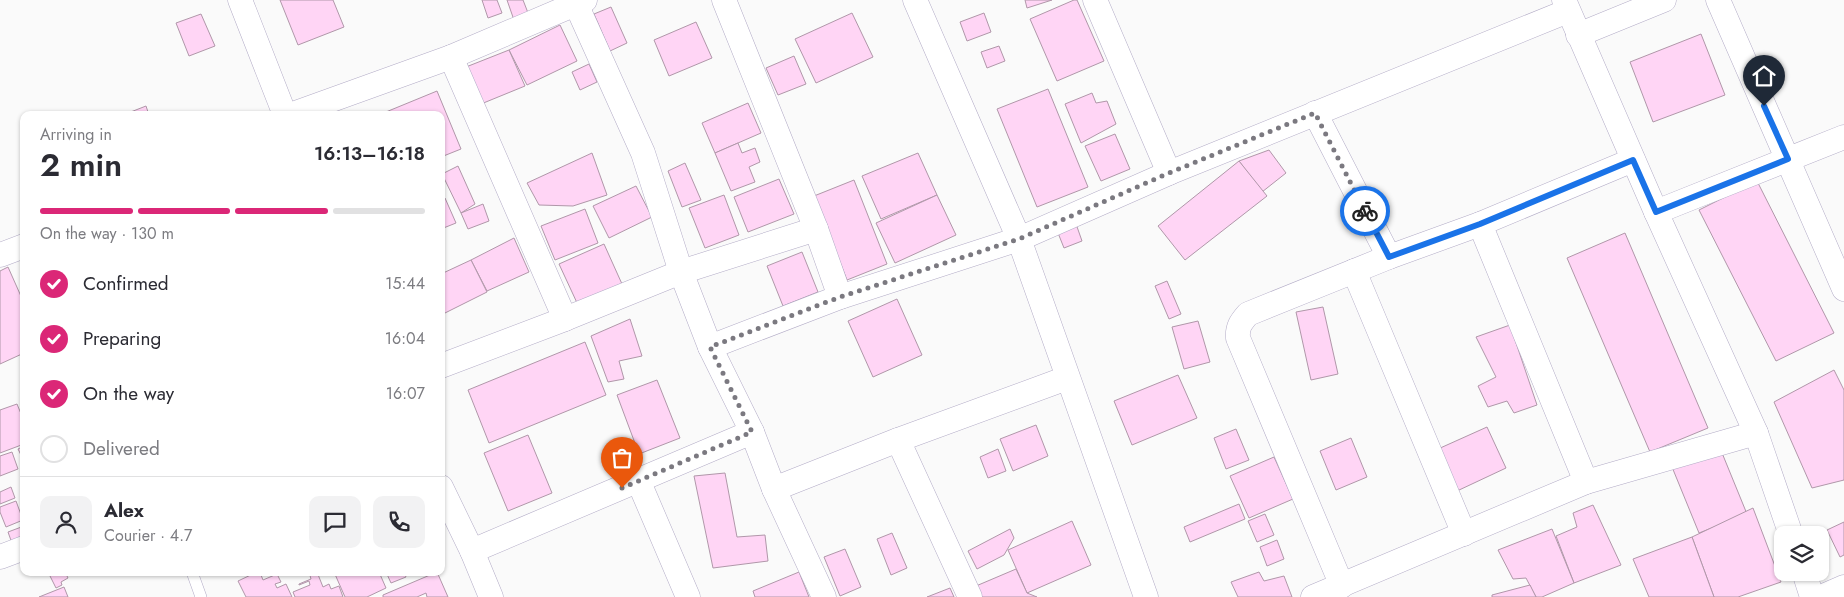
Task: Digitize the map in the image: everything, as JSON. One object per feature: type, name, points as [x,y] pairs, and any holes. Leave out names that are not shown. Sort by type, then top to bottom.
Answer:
[{"type":"street","points":[[240,0],[283,111]]},
{"type":"street","points":[[724,0],[816,229],[840,297]]},
{"type":"street","points":[[915,0],[1019,239],[1146,597]]},
{"type":"street","points":[[1095,0],[1169,173]]},
{"type":"street","points":[[1578,35],[1664,0]]},
{"type":"street","points":[[1718,0],[1844,289]]},
{"type":"street","points":[[301,111],[451,57],[581,2],[643,153],[681,272],[710,347],[752,432],[774,489],[824,597]]},
{"type":"street","points":[[710,347],[840,297],[1019,239],[1169,173],[1566,6],[1656,212],[1756,433],[1788,526]]},
{"type":"street","points":[[451,57],[565,319]]},
{"type":"street","points":[[1315,113],[1389,257]]},
{"type":"street","points":[[1656,212],[1844,137]]},
{"type":"street","points":[[1342,586],[1238,338],[1240,324],[1248,314],[1389,257],[1480,224],[1633,160]]},
{"type":"street","points":[[1480,224],[1586,482]]},
{"type":"street","points":[[445,364],[681,272],[816,229]]},
{"type":"street","points":[[1354,271],[1464,534]]},
{"type":"street","points":[[774,489],[898,440],[1067,378]]},
{"type":"street","points":[[472,551],[752,432]]},
{"type":"street","points":[[1313,597],[1586,482],[1756,433]]},
{"type":"street","points":[[898,440],[970,597]]},
{"type":"street","points":[[638,480],[688,597]]},
{"type":"street","points":[[445,495],[472,551],[491,597]]},
{"type":"street","points":[[0,557],[20,550]]},
{"type":"street","points":[[1807,581],[1812,597]]},
{"type":"street","points":[[1821,597],[1844,588]]},
{"type":"lane","points":[[193,576],[201,597]]},
{"type":"building","points":[[280,0],[333,0],[344,27],[298,45]]},
{"type":"building","points":[[482,0],[497,0],[502,13],[488,18]]},
{"type":"building","points":[[507,0],[523,0],[530,18],[515,23]]},
{"type":"building","points":[[1025,0],[1052,0],[1027,8]]},
{"type":"building","points":[[1077,0],[1104,61],[1057,81],[1030,19]]},
{"type":"building","points":[[611,7],[627,43],[610,51],[594,14]]},
{"type":"building","points":[[852,13],[873,57],[816,83],[795,39]]},
{"type":"building","points":[[984,13],[991,32],[967,41],[960,22]]},
{"type":"building","points":[[201,14],[215,46],[189,56],[176,23]]},
{"type":"building","points":[[696,22],[712,58],[669,76],[654,40]]},
{"type":"building","points":[[560,25],[577,61],[527,85],[509,50]]},
{"type":"building","points":[[1701,34],[1725,95],[1653,122],[1630,62]]},
{"type":"building","points":[[999,46],[1005,61],[987,68],[981,52]]},
{"type":"building","points":[[509,50],[525,86],[481,104],[466,67]]},
{"type":"building","points":[[794,56],[806,84],[778,95],[766,68]]},
{"type":"building","points":[[589,64],[597,82],[580,90],[572,72]]},
{"type":"building","points":[[1048,89],[1088,187],[1037,207],[997,109]]},
{"type":"building","points":[[437,91],[461,149],[445,155],[445,111],[388,111]]},
{"type":"building","points":[[1092,93],[1096,103],[1107,101],[1116,124],[1081,143],[1065,104]]},
{"type":"building","points":[[748,103],[761,133],[715,153],[702,123]]},
{"type":"building","points":[[146,106],[148,111],[133,111]]},
{"type":"building","points":[[1115,134],[1130,169],[1101,181],[1085,146]]},
{"type":"building","points":[[738,143],[742,153],[755,148],[760,162],[749,167],[755,182],[731,191],[715,153]]},
{"type":"building","points":[[1269,150],[1286,173],[1262,192],[1239,161]]},
{"type":"building","points":[[592,153],[607,195],[573,206],[539,205],[527,183]]},
{"type":"building","points":[[918,153],[937,195],[881,219],[862,176]]},
{"type":"building","points":[[1239,161],[1267,196],[1185,260],[1158,226]]},
{"type":"building","points":[[685,163],[701,200],[682,207],[668,171]]},
{"type":"building","points":[[458,166],[475,204],[461,213],[445,180],[445,172]]},
{"type":"building","points":[[779,179],[794,214],[748,232],[734,197]]},
{"type":"building","points":[[854,180],[887,264],[847,280],[814,196]]},
{"type":"building","points":[[1757,181],[1834,333],[1776,361],[1699,210]]},
{"type":"building","points":[[636,186],[652,217],[609,238],[593,206]]},
{"type":"building","points":[[724,195],[739,235],[705,248],[689,208]]},
{"type":"building","points":[[937,195],[956,235],[895,263],[876,223]]},
{"type":"building","points":[[445,198],[456,223],[445,227]]},
{"type":"building","points":[[483,204],[489,221],[468,229],[461,213]]},
{"type":"building","points":[[585,209],[598,243],[555,260],[541,226]]},
{"type":"building","points":[[1075,221],[1082,241],[1064,248],[1056,228]]},
{"type":"building","points":[[1625,233],[1708,428],[1650,452],[1567,258]]},
{"type":"building","points":[[514,238],[529,272],[487,291],[471,260]]},
{"type":"building","points":[[604,244],[622,284],[578,305],[559,264]]},
{"type":"building","points":[[802,252],[818,292],[783,306],[767,266]]},
{"type":"building","points":[[471,260],[487,292],[445,313],[445,272]]},
{"type":"building","points":[[8,267],[20,294],[20,355],[0,364],[0,271]]},
{"type":"building","points":[[1167,281],[1181,314],[1169,319],[1155,286]]},
{"type":"building","points":[[897,299],[922,355],[873,377],[848,321]]},
{"type":"building","points":[[1323,307],[1338,374],[1311,380],[1296,312]]},
{"type":"building","points":[[630,319],[642,356],[619,361],[624,379],[608,382],[591,336]]},
{"type":"building","points":[[1198,321],[1210,362],[1184,369],[1172,327]]},
{"type":"building","points":[[1510,325],[1537,405],[1514,413],[1507,401],[1488,407],[1478,386],[1496,377],[1476,337]]},
{"type":"building","points":[[585,342],[606,395],[489,443],[468,390]]},
{"type":"building","points":[[1834,370],[1844,390],[1844,480],[1812,488],[1774,402]]},
{"type":"building","points":[[1178,375],[1197,418],[1132,445],[1114,401]]},
{"type":"building","points":[[657,380],[680,438],[639,454],[617,395]]},
{"type":"building","points":[[17,404],[20,411],[20,446],[0,453],[0,410]]},
{"type":"building","points":[[1036,425],[1048,456],[1013,471],[1000,439]]},
{"type":"building","points":[[1487,427],[1506,468],[1457,491],[1438,449]]},
{"type":"building","points":[[1236,429],[1249,460],[1226,469],[1214,438]]},
{"type":"building","points":[[528,435],[552,493],[508,511],[484,453]]},
{"type":"building","points":[[1351,438],[1367,477],[1336,490],[1320,451]]},
{"type":"building","points":[[1720,448],[1747,514],[1699,533],[1672,467]]},
{"type":"building","points":[[998,449],[1006,471],[988,478],[980,457]]},
{"type":"building","points":[[12,452],[18,469],[0,476],[0,456]]},
{"type":"building","points":[[1274,457],[1293,499],[1249,518],[1230,476]]},
{"type":"building","points":[[725,473],[737,537],[765,535],[768,561],[713,568],[694,476]]},
{"type":"building","points":[[11,487],[15,498],[0,504],[0,492]]},
{"type":"building","points":[[16,501],[20,512],[20,521],[6,527],[0,507]]},
{"type":"building","points":[[1239,504],[1245,519],[1190,542],[1184,527]]},
{"type":"building","points":[[1593,505],[1621,565],[1574,583],[1556,536],[1577,527],[1573,513]]},
{"type":"building","points":[[1753,508],[1774,564],[1774,581],[1781,582],[1738,597],[1714,597],[1692,537]]},
{"type":"building","points":[[1265,514],[1274,535],[1257,542],[1248,521]]},
{"type":"building","points":[[1072,521],[1091,565],[1027,593],[1008,550]]},
{"type":"building","points":[[1844,522],[1844,555],[1840,557],[1829,534],[1829,529]]},
{"type":"building","points":[[20,528],[20,543],[13,546],[8,532]]},
{"type":"building","points":[[1010,529],[1014,538],[1004,555],[977,569],[968,551]]},
{"type":"building","points":[[1552,529],[1574,583],[1542,597],[1536,597],[1526,578],[1513,579],[1498,550]]},
{"type":"building","points":[[892,533],[907,568],[891,575],[877,539]]},
{"type":"building","points":[[1692,537],[1714,597],[1649,597],[1633,559]]},
{"type":"building","points":[[1277,540],[1284,559],[1267,566],[1260,547]]},
{"type":"building","points":[[845,549],[861,587],[840,596],[824,557]]},
{"type":"building","points":[[1016,569],[1027,593],[1037,597],[981,597],[976,586]]},
{"type":"building","points":[[799,572],[809,597],[755,597],[753,591]]},
{"type":"building","points":[[1259,572],[1264,581],[1284,576],[1292,597],[1238,597],[1231,582]]},
{"type":"building","points":[[50,576],[67,576],[68,578],[61,582],[62,585],[56,588]]},
{"type":"building","points":[[249,576],[261,576],[263,580],[278,576],[281,582],[275,584],[277,588],[286,584],[292,597],[246,597],[238,581]]},
{"type":"building","points":[[310,576],[319,576],[323,587],[329,584],[331,589],[339,586],[343,597],[295,597],[293,592],[310,585],[309,581],[299,584],[311,579]]},
{"type":"building","points":[[336,576],[381,576],[386,588],[367,597],[345,597]]},
{"type":"building","points":[[388,576],[406,576],[406,577],[391,583]]},
{"type":"building","points":[[428,576],[439,576],[448,597],[427,597],[426,593],[417,597],[383,597],[383,595]]},
{"type":"building","points":[[1530,585],[1536,597],[1492,597],[1492,595]]},
{"type":"building","points":[[64,587],[68,597],[39,597]]},
{"type":"building","points":[[950,588],[954,597],[927,597]]},
{"type":"way so far","points":[[622,488],[752,432],[710,347],[840,297],[1019,239],[1169,173],[1315,113],[1365,211]]},
{"type":"route","points":[[1365,211],[1389,257],[1480,224],[1633,160],[1656,212],[1788,159],[1764,106]]}]
